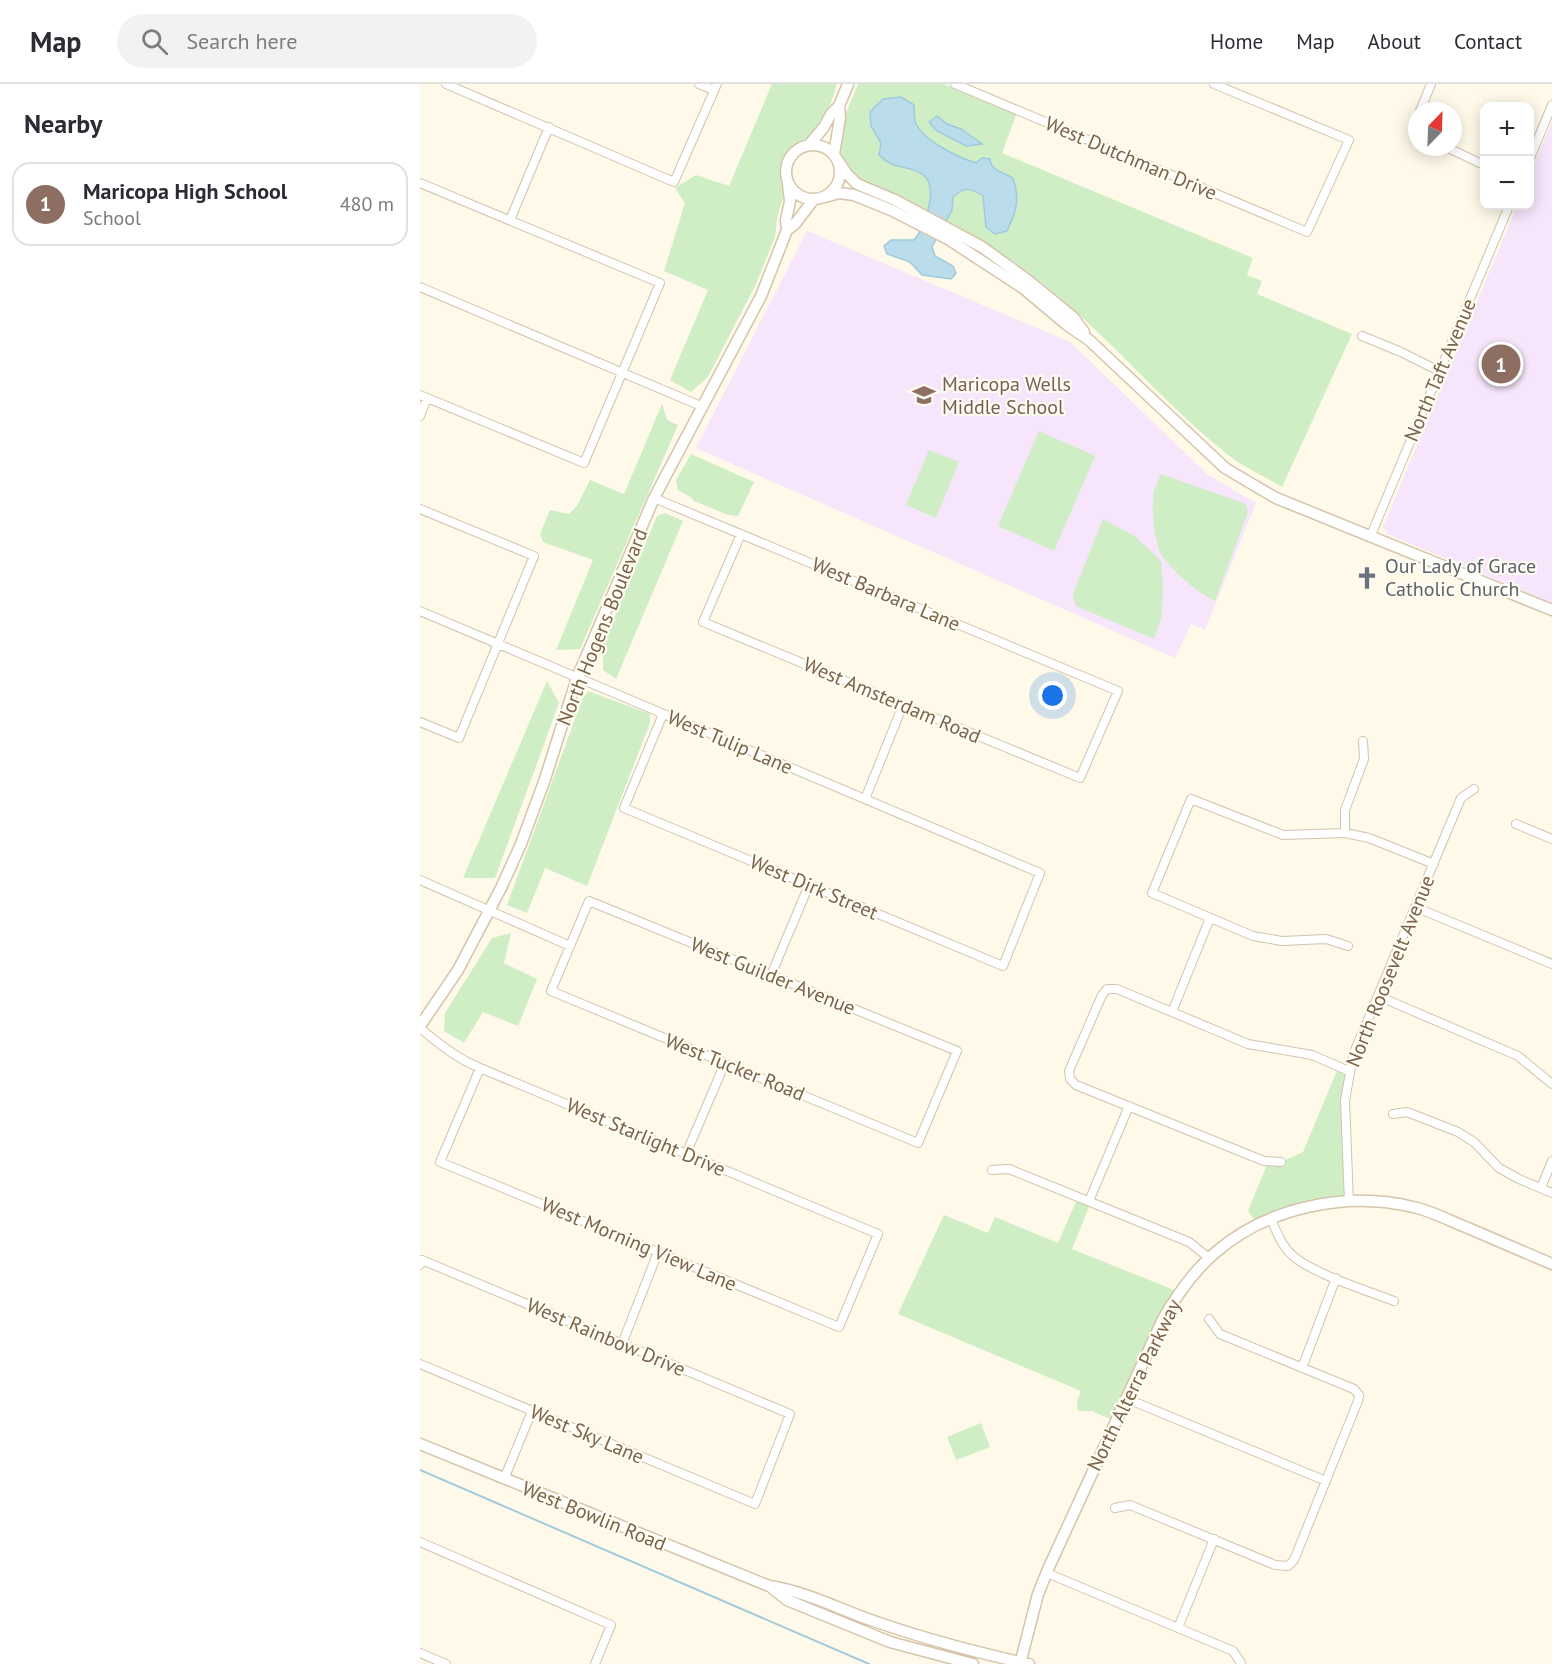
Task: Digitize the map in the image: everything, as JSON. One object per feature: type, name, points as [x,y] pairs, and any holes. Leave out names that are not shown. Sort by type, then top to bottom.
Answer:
[{"type":"street","points":[[446,84],[674,182],[715,87],[699,84]]},
{"type":"street","points":[[809,145],[839,106],[848,84]]},
{"type":"street","name":"West Dutchman Drive","points":[[955,84],[1307,232],[1349,140],[1214,84]]},
{"type":"street","points":[[1424,102],[1431,84]]},
{"type":"street","points":[[1531,156],[1552,105]]},
{"type":"street","points":[[820,198],[837,184],[840,168],[836,157],[839,106]]},
{"type":"street","points":[[510,220],[549,127]]},
{"type":"street","points":[[918,217],[854,195],[839,193],[820,198],[799,196],[788,184],[786,167],[788,159],[794,152],[809,145],[818,145],[836,157],[857,184],[950,234],[1089,340],[1225,468],[1276,498],[1552,610]]},
{"type":"street","points":[[1462,154],[1480,163]]},
{"type":"street","points":[[420,183],[660,283],[584,463],[424,397],[420,416]]},
{"type":"street","name":"North Hogens Boulevard","points":[[420,1027],[458,970],[521,844],[545,779],[577,678],[654,498],[761,296],[787,230],[786,220],[790,201],[788,184]]},
{"type":"street","name":"North Hogens Boulevard","points":[[787,230],[820,198]]},
{"type":"street","name":"North Taft Avenue","points":[[1371,535],[1507,210]]},
{"type":"street","points":[[420,287],[701,406]]},
{"type":"street","points":[[1362,336],[1439,371]]},
{"type":"street","name":"West Barbara Lane","points":[[654,498],[1118,691],[1080,778]]},
{"type":"street","points":[[420,509],[534,556],[459,738],[420,722]]},
{"type":"street","name":"West Amsterdam Road","points":[[741,534],[703,622],[1080,778]]},
{"type":"street","name":"West Tulip Lane","points":[[420,611],[1040,873],[1003,966]]},
{"type":"street","points":[[865,799],[903,705]]},
{"type":"street","name":"West Dirk Street","points":[[663,714],[624,808],[1003,966]]},
{"type":"street","points":[[1345,833],[1345,810],[1364,759],[1363,741]]},
{"type":"street","name":"North Roosevelt Avenue","points":[[1349,1202],[1345,1101],[1353,1055],[1461,798],[1474,789]]},
{"type":"street","points":[[1348,946],[1326,939],[1282,941],[1253,936],[1152,893],[1191,799],[1283,835],[1345,833],[1369,838],[1434,864]]},
{"type":"street","points":[[1516,824],[1552,839]]},
{"type":"street","points":[[420,880],[570,946]]},
{"type":"street","points":[[771,975],[808,885]]},
{"type":"street","name":"West Guilder Avenue","points":[[570,946],[589,900],[957,1051],[918,1143]]},
{"type":"street","points":[[1415,907],[1552,964]]},
{"type":"street","points":[[1172,1012],[1210,918]]},
{"type":"street","name":"West Tucker Road","points":[[570,946],[551,991],[918,1143]]},
{"type":"street","points":[[1281,1162],[1264,1161],[1077,1085],[1070,1079],[1069,1071],[1102,995],[1107,989],[1117,989],[1248,1044],[1312,1055],[1349,1071]]},
{"type":"street","points":[[1378,996],[1518,1056],[1552,1084]]},
{"type":"street","name":"West Starlight Drive","points":[[420,1027],[446,1049],[480,1068],[878,1233],[838,1327]]},
{"type":"street","points":[[686,1154],[725,1063]]},
{"type":"street","name":"West Morning View Lane","points":[[480,1068],[440,1162],[838,1327]]},
{"type":"street","points":[[1089,1201],[1129,1106]]},
{"type":"street","points":[[1393,1114],[1407,1112],[1458,1132],[1474,1142],[1499,1168],[1552,1193]]},
{"type":"street","points":[[1541,1188],[1552,1161]]},
{"type":"street","points":[[992,1170],[1009,1169],[1089,1201],[1189,1242],[1209,1258]]},
{"type":"street","name":"North Alterra Parkway","points":[[1023,1663],[1038,1594],[1125,1398],[1180,1290],[1225,1244],[1271,1219],[1323,1203],[1395,1203],[1415,1207],[1552,1264]]},
{"type":"street","points":[[1271,1219],[1277,1234],[1291,1254],[1305,1265],[1394,1301]]},
{"type":"street","points":[[622,1344],[658,1252]]},
{"type":"street","name":"West Rainbow Drive","points":[[421,1263],[790,1414],[755,1504]]},
{"type":"street","points":[[1302,1368],[1336,1278]]},
{"type":"street","points":[[1115,1508],[1130,1505],[1275,1564],[1288,1566],[1294,1560],[1359,1395],[1354,1389],[1220,1334],[1209,1320]]},
{"type":"street","name":"West Sky Lane","points":[[420,1364],[755,1504]]},
{"type":"street","points":[[1125,1398],[1326,1481]]},
{"type":"street","points":[[504,1479],[532,1411]]},
{"type":"street","name":"West Bowlin Road","points":[[420,1444],[769,1586],[792,1590],[920,1636],[1023,1663]]},
{"type":"street","points":[[1178,1628],[1214,1539]]},
{"type":"street","points":[[420,1542],[611,1624],[595,1664]]},
{"type":"street","points":[[1047,1573],[1233,1652],[1241,1663]]},
{"type":"street","name":"West Bowlin Road","points":[[769,1586],[787,1600],[890,1642],[973,1664]]},
{"type":"street","points":[[420,1653],[446,1664]]},
{"type":"shaded area","points":[[1552,121],[1552,603],[1387,534],[1383,527],[1515,210],[1534,210],[1534,165]]},
{"type":"shaded area","name":"Maricopa Wells Middle School","points":[[807,231],[1070,342],[1208,475],[1256,503],[1205,630],[1191,624],[1175,658],[696,448]]},
{"type":"green space","points":[[772,84],[837,84],[831,103],[811,135],[786,152],[780,179],[784,193],[775,237],[756,284],[708,377],[691,392],[670,380],[708,290],[664,271],[685,203],[675,188],[696,175],[729,186]]},
{"type":"green space","points":[[858,84],[944,84],[1016,115],[1002,153],[1253,258],[1247,275],[1262,281],[1257,294],[1352,334],[1282,487],[1227,454],[1200,431],[1044,284],[981,241],[912,202],[871,185],[854,173],[842,155],[840,135]]},
{"type":"green space","points":[[662,404],[667,420],[678,425],[580,649],[556,650],[593,560],[543,542],[540,534],[550,510],[569,514],[577,506],[590,480],[624,494]]},
{"type":"green space","points":[[1039,431],[1095,456],[1054,551],[998,526]]},
{"type":"green space","points":[[929,450],[959,462],[936,518],[906,505]]},
{"type":"green space","points":[[691,454],[754,482],[738,516],[728,515],[694,501],[678,490],[676,480]]},
{"type":"green space","points":[[1161,474],[1246,504],[1248,512],[1215,601],[1184,580],[1160,552],[1155,531],[1153,505],[1154,491]]},
{"type":"green space","points":[[665,513],[683,521],[616,679],[603,670],[603,657],[599,654],[657,516]]},
{"type":"green space","points":[[1103,519],[1136,537],[1161,561],[1162,616],[1154,639],[1076,606],[1073,594]]},
{"type":"green space","points":[[547,681],[559,703],[495,878],[463,878]]},
{"type":"green space","points":[[588,691],[650,714],[650,723],[587,886],[545,868],[527,913],[507,905],[582,700]]},
{"type":"green space","points":[[511,933],[504,963],[537,979],[518,1026],[483,1012],[464,1043],[444,1031],[445,1013],[492,938]]},
{"type":"green space","points":[[1339,1066],[1349,1071],[1346,1088],[1349,1202],[1258,1225],[1248,1211],[1268,1162],[1281,1162],[1303,1152]]},
{"type":"green space","points":[[1078,1197],[1091,1202],[1072,1249],[1179,1292],[1115,1421],[1092,1411],[1078,1411],[1077,1402],[1081,1391],[898,1314],[944,1215],[988,1233],[995,1217],[1058,1243]]},
{"type":"green space","points":[[981,1423],[990,1447],[956,1460],[947,1437]]},
{"type":"water","points":[[901,97],[914,105],[916,124],[934,143],[976,163],[982,158],[990,159],[995,169],[1013,178],[1016,205],[1007,231],[995,234],[986,227],[983,196],[968,189],[953,197],[952,210],[932,247],[935,256],[953,266],[956,273],[951,279],[922,275],[910,262],[887,254],[884,246],[891,240],[914,240],[929,206],[930,187],[927,179],[922,174],[884,160],[879,155],[881,143],[871,126],[870,112],[883,99]]},
{"type":"water","points":[[937,116],[982,144],[966,146],[937,131],[929,122]]},
{"type":"waterway","points":[[420,1470],[869,1664]]},
{"type":"place","name":"Maricopa High School","points":[[1501,364]]},
{"type":"place","name":"Maricopa Wells Middle School","points":[[924,395]]},
{"type":"place","name":"Our Lady of Grace Catholic Church","points":[[1367,578]]}]
